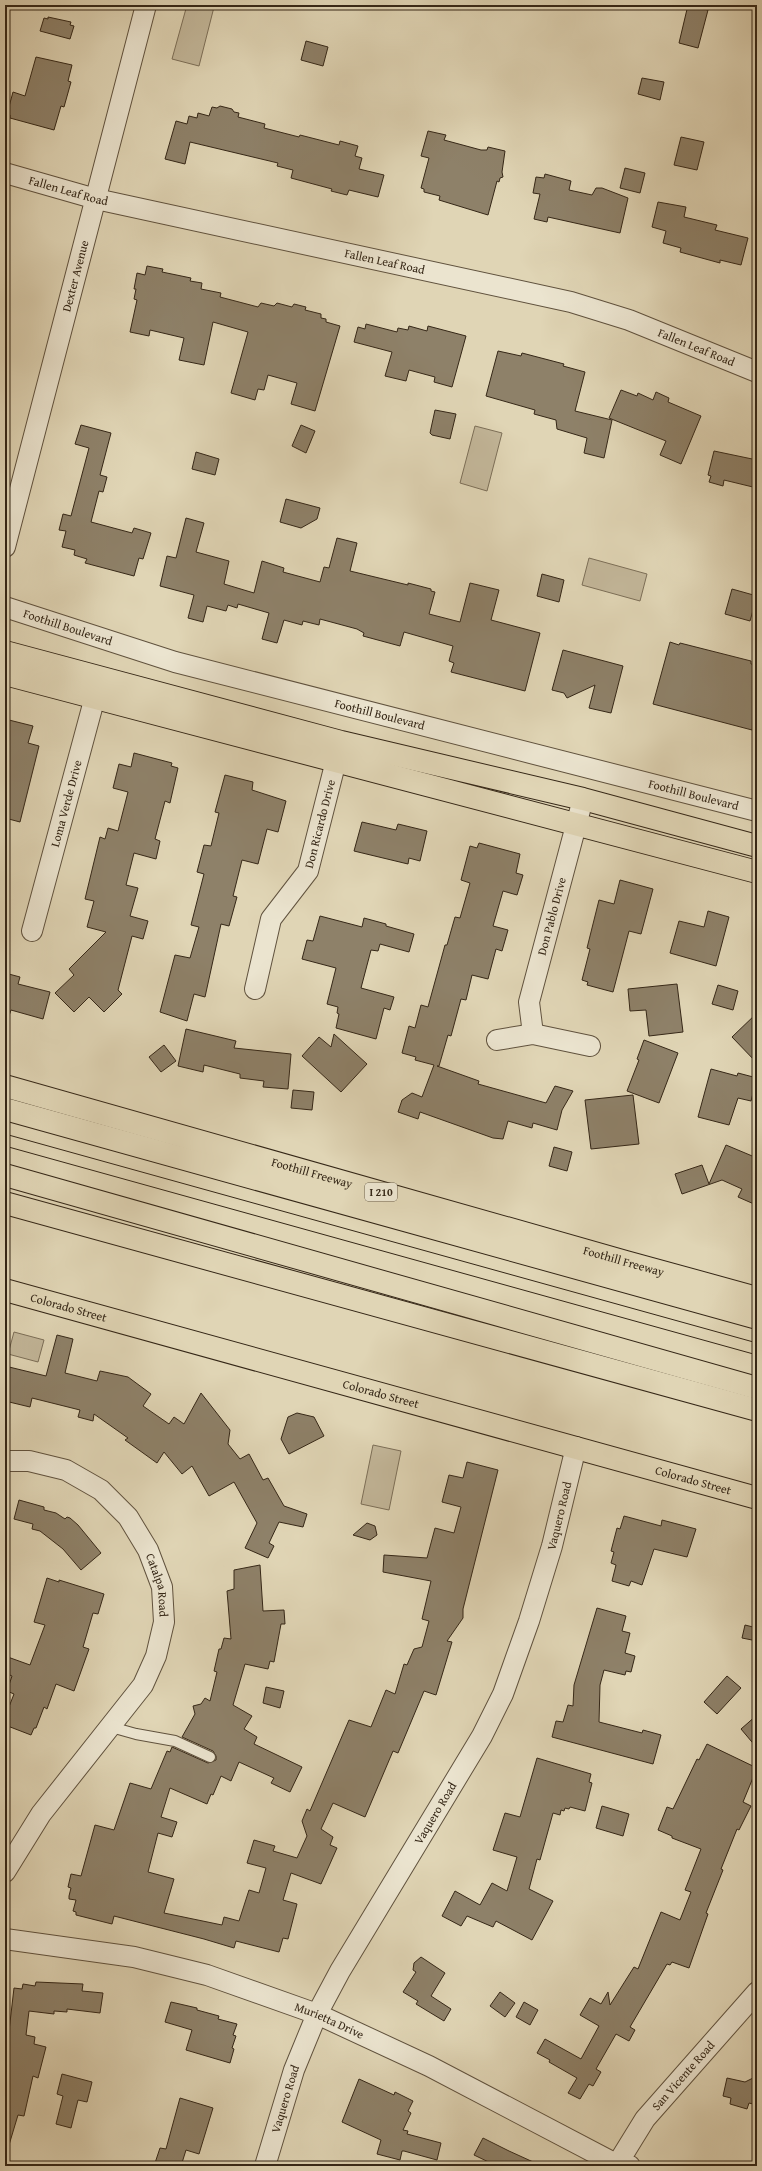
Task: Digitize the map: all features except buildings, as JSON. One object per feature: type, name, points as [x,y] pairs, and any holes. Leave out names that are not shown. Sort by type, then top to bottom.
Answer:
[{"type":"main road","points":[[5,652],[101,676],[338,751],[577,824],[757,872]]},
{"type":"main road","points":[[5,674],[94,699],[338,751],[583,799],[757,846]]},
{"type":"main road","name":"Foothill Freeway","points":[[5,1086],[757,1298]]},
{"type":"main road","points":[[5,1109],[757,1318]]},
{"type":"main road","points":[[5,1175],[757,1388]]},
{"type":"main road","points":[[5,1203],[757,1410]]},
{"type":"main road","name":"Colorado Street","points":[[5,1290],[757,1498]]},
{"type":"street","name":"Dexter Avenue","points":[[5,546],[146,5]]},
{"type":"street","name":"Fallen Leaf Road","points":[[5,173],[96,198],[572,302],[629,320],[757,372]]},
{"type":"street","name":"Foothill Boulevard","points":[[5,607],[175,662],[757,811]]},
{"type":"street","name":"Loma Verde Drive","points":[[32,931],[101,676]]},
{"type":"street","name":"Don Ricardo Drive","points":[[256,989],[271,919],[308,871],[338,751]]},
{"type":"street","name":"Don Pablo Drive","points":[[533,1034],[529,1002],[583,799]]},
{"type":"street","points":[[496,1040],[533,1034],[590,1046]]},
{"type":"street","name":"Vaquero Road","points":[[265,2166],[294,2070],[317,2014],[340,1971],[482,1736],[503,1694],[530,1621],[552,1546],[576,1447]]},
{"type":"street","name":"Catalpa Road","points":[[5,1461],[29,1461],[66,1470],[101,1490],[128,1517],[148,1550],[162,1586],[164,1622],[156,1656],[143,1685],[41,1814],[5,1872]]},
{"type":"street","name":"Murietta Drive","points":[[5,1939],[134,1957],[207,1976],[317,2014],[429,2066],[621,2165]]},
{"type":"street","name":"San Vicente Road","points":[[621,2165],[646,2119],[757,1992]]},
{"type":"lane","points":[[111,1727],[136,1734],[176,1741],[210,1757]]},
{"type":"shaded area","points":[[187,5],[205,5],[214,7],[199,66],[172,59]]},
{"type":"shaded area","points":[[475,426],[502,433],[487,491],[460,483]]},
{"type":"shaded area","points":[[589,558],[647,574],[640,601],[582,585]]},
{"type":"shaded area","points":[[14,1332],[44,1340],[38,1362],[8,1354]]},
{"type":"shaded area","points":[[373,1445],[401,1451],[389,1510],[361,1504]]},
{"type":"tram line","points":[[5,1134],[757,1343]]},
{"type":"tram line","points":[[5,1146],[757,1355]]}]
